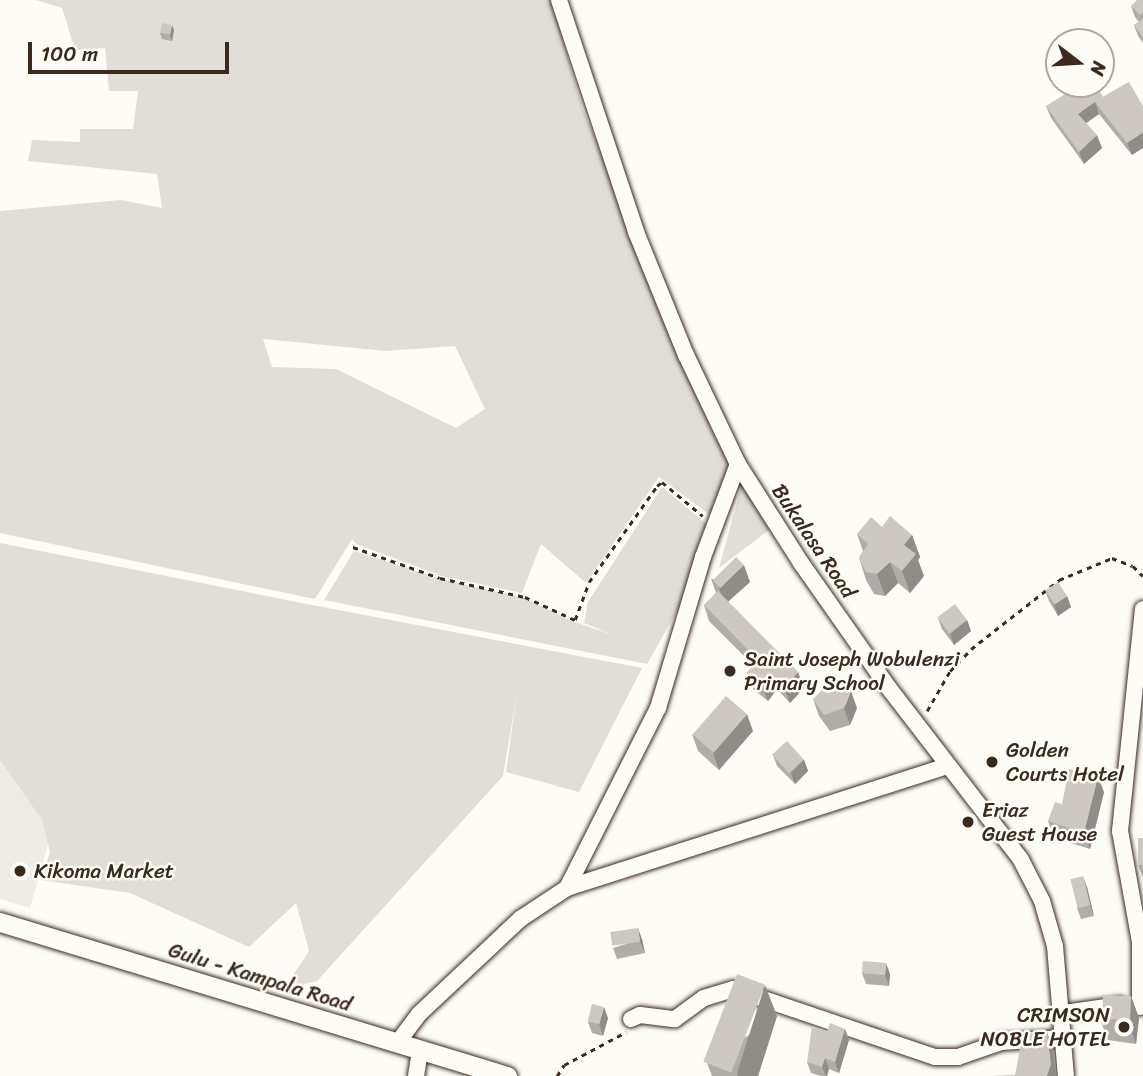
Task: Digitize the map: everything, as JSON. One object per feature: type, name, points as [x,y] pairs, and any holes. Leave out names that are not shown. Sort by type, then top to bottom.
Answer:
[{"type":"main road","name":"Gulu - Kampala Road","points":[[0,922],[507,1076]]},
{"type":"street","name":"Bukalasa Road","points":[[559,0],[636,232],[686,355],[738,464],[801,563],[948,766],[1021,860],[1042,901],[1055,946],[1064,1013],[1066,1076]]},
{"type":"street","points":[[567,888],[658,708],[716,521],[738,464]]},
{"type":"street","points":[[1064,1013],[1142,1007],[1140,942],[1120,831],[1143,609]]},
{"type":"street","points":[[398,1042],[419,1014],[520,919],[567,888],[948,766]]},
{"type":"street","points":[[631,1019],[640,1015],[675,1019],[704,998],[734,989],[935,1057],[957,1056],[1001,1042],[1065,1038]]},
{"type":"street","points":[[416,1076],[420,1050]]},
{"type":"path","points":[[353,547],[440,578],[525,597],[575,621],[589,582],[660,483],[716,521]]},
{"type":"path","points":[[919,726],[940,685],[971,649],[1059,579],[1112,558],[1133,566],[1143,576]]},
{"type":"path","points":[[557,1076],[565,1065],[626,1033],[631,1019]]},
{"type":"shaded area","points":[[36,0],[551,0],[583,110],[718,427],[711,429],[727,440],[734,456],[710,515],[659,477],[586,583],[541,544],[522,593],[442,576],[356,544],[352,539],[315,599],[0,533],[0,211],[121,200],[162,208],[157,174],[28,161],[32,140],[80,142],[80,129],[133,129],[138,91],[109,91],[105,48],[75,50],[62,8]],"holes":[[[263,339],[386,351],[455,346],[485,409],[456,428],[336,369],[272,367]]]},
{"type":"shaded area","points":[[743,480],[769,530],[719,568]]},
{"type":"shaded area","points":[[662,487],[709,526],[684,599],[647,664],[324,600],[354,551],[441,579],[524,598],[572,621],[613,635],[584,623],[588,602]]},
{"type":"shaded area","points":[[0,543],[642,668],[579,792],[506,772],[517,692],[503,776],[317,981],[284,989],[309,951],[296,903],[249,947],[130,893],[41,880],[50,852],[42,820],[0,760]]},
{"type":"shaded area","points":[[0,760],[42,820],[49,841],[30,908],[0,899]]},
{"type":"building","points":[[1137,0],[1143,0],[1143,12],[1140,15],[1131,6]]},
{"type":"building","points":[[1143,19],[1143,37],[1134,25]]},
{"type":"building","points":[[162,23],[172,25],[170,35],[160,33]]},
{"type":"building","points":[[1129,82],[1143,106],[1143,132],[1127,143],[1095,102],[1078,114],[1097,135],[1079,152],[1046,106],[1059,98],[1115,98],[1115,90]]},
{"type":"building","points":[[890,516],[912,535],[904,545],[916,554],[902,571],[890,562],[877,574],[866,572],[859,558],[868,544],[857,534],[871,517],[882,527]]},
{"type":"building","points":[[736,557],[744,565],[720,588],[713,580]]},
{"type":"building","points":[[1058,582],[1067,596],[1055,604],[1045,590]]},
{"type":"building","points":[[718,591],[798,672],[784,687],[771,673],[762,685],[747,673],[758,660],[704,605]]},
{"type":"building","points":[[955,604],[967,620],[949,633],[937,617]]},
{"type":"building","points":[[831,681],[844,681],[851,691],[844,708],[824,715],[813,699]]},
{"type":"building","points":[[726,696],[747,714],[714,753],[693,734]]},
{"type":"building","points":[[787,741],[804,760],[789,773],[772,754]]},
{"type":"building","points":[[1069,769],[1098,776],[1084,833],[1048,821],[1055,802],[1062,804]]},
{"type":"building","points":[[1138,838],[1143,838],[1143,865],[1138,865]]},
{"type":"building","points":[[1083,876],[1090,905],[1078,908],[1070,879]]},
{"type":"building","points":[[638,928],[640,942],[612,946],[610,932]]},
{"type":"building","points":[[863,961],[886,963],[885,975],[862,973]]},
{"type":"building","points":[[737,974],[765,985],[731,1073],[703,1062]]},
{"type":"building","points":[[1103,995],[1131,996],[1130,1020],[1102,1019]]},
{"type":"building","points":[[592,1004],[604,1007],[599,1024],[588,1021]]},
{"type":"building","points":[[830,1023],[845,1029],[835,1062],[825,1058],[822,1067],[807,1062],[812,1026],[827,1031]]},
{"type":"building","points":[[1047,1032],[1051,1064],[1047,1076],[990,1076],[1015,1075],[1023,1033]]},
{"type":"place","name":"Saint Joseph Wobulenzi Primary School","points":[[730,671]]},
{"type":"place","name":"Golden Courts Hotel","points":[[992,762]]},
{"type":"place","name":"Eriaz Guest House","points":[[968,822]]},
{"type":"place","name":"Kikoma Market","points":[[20,871]]},
{"type":"place","name":"CRIMSON NOBLE HOTEL","points":[[1124,1027]]}]
